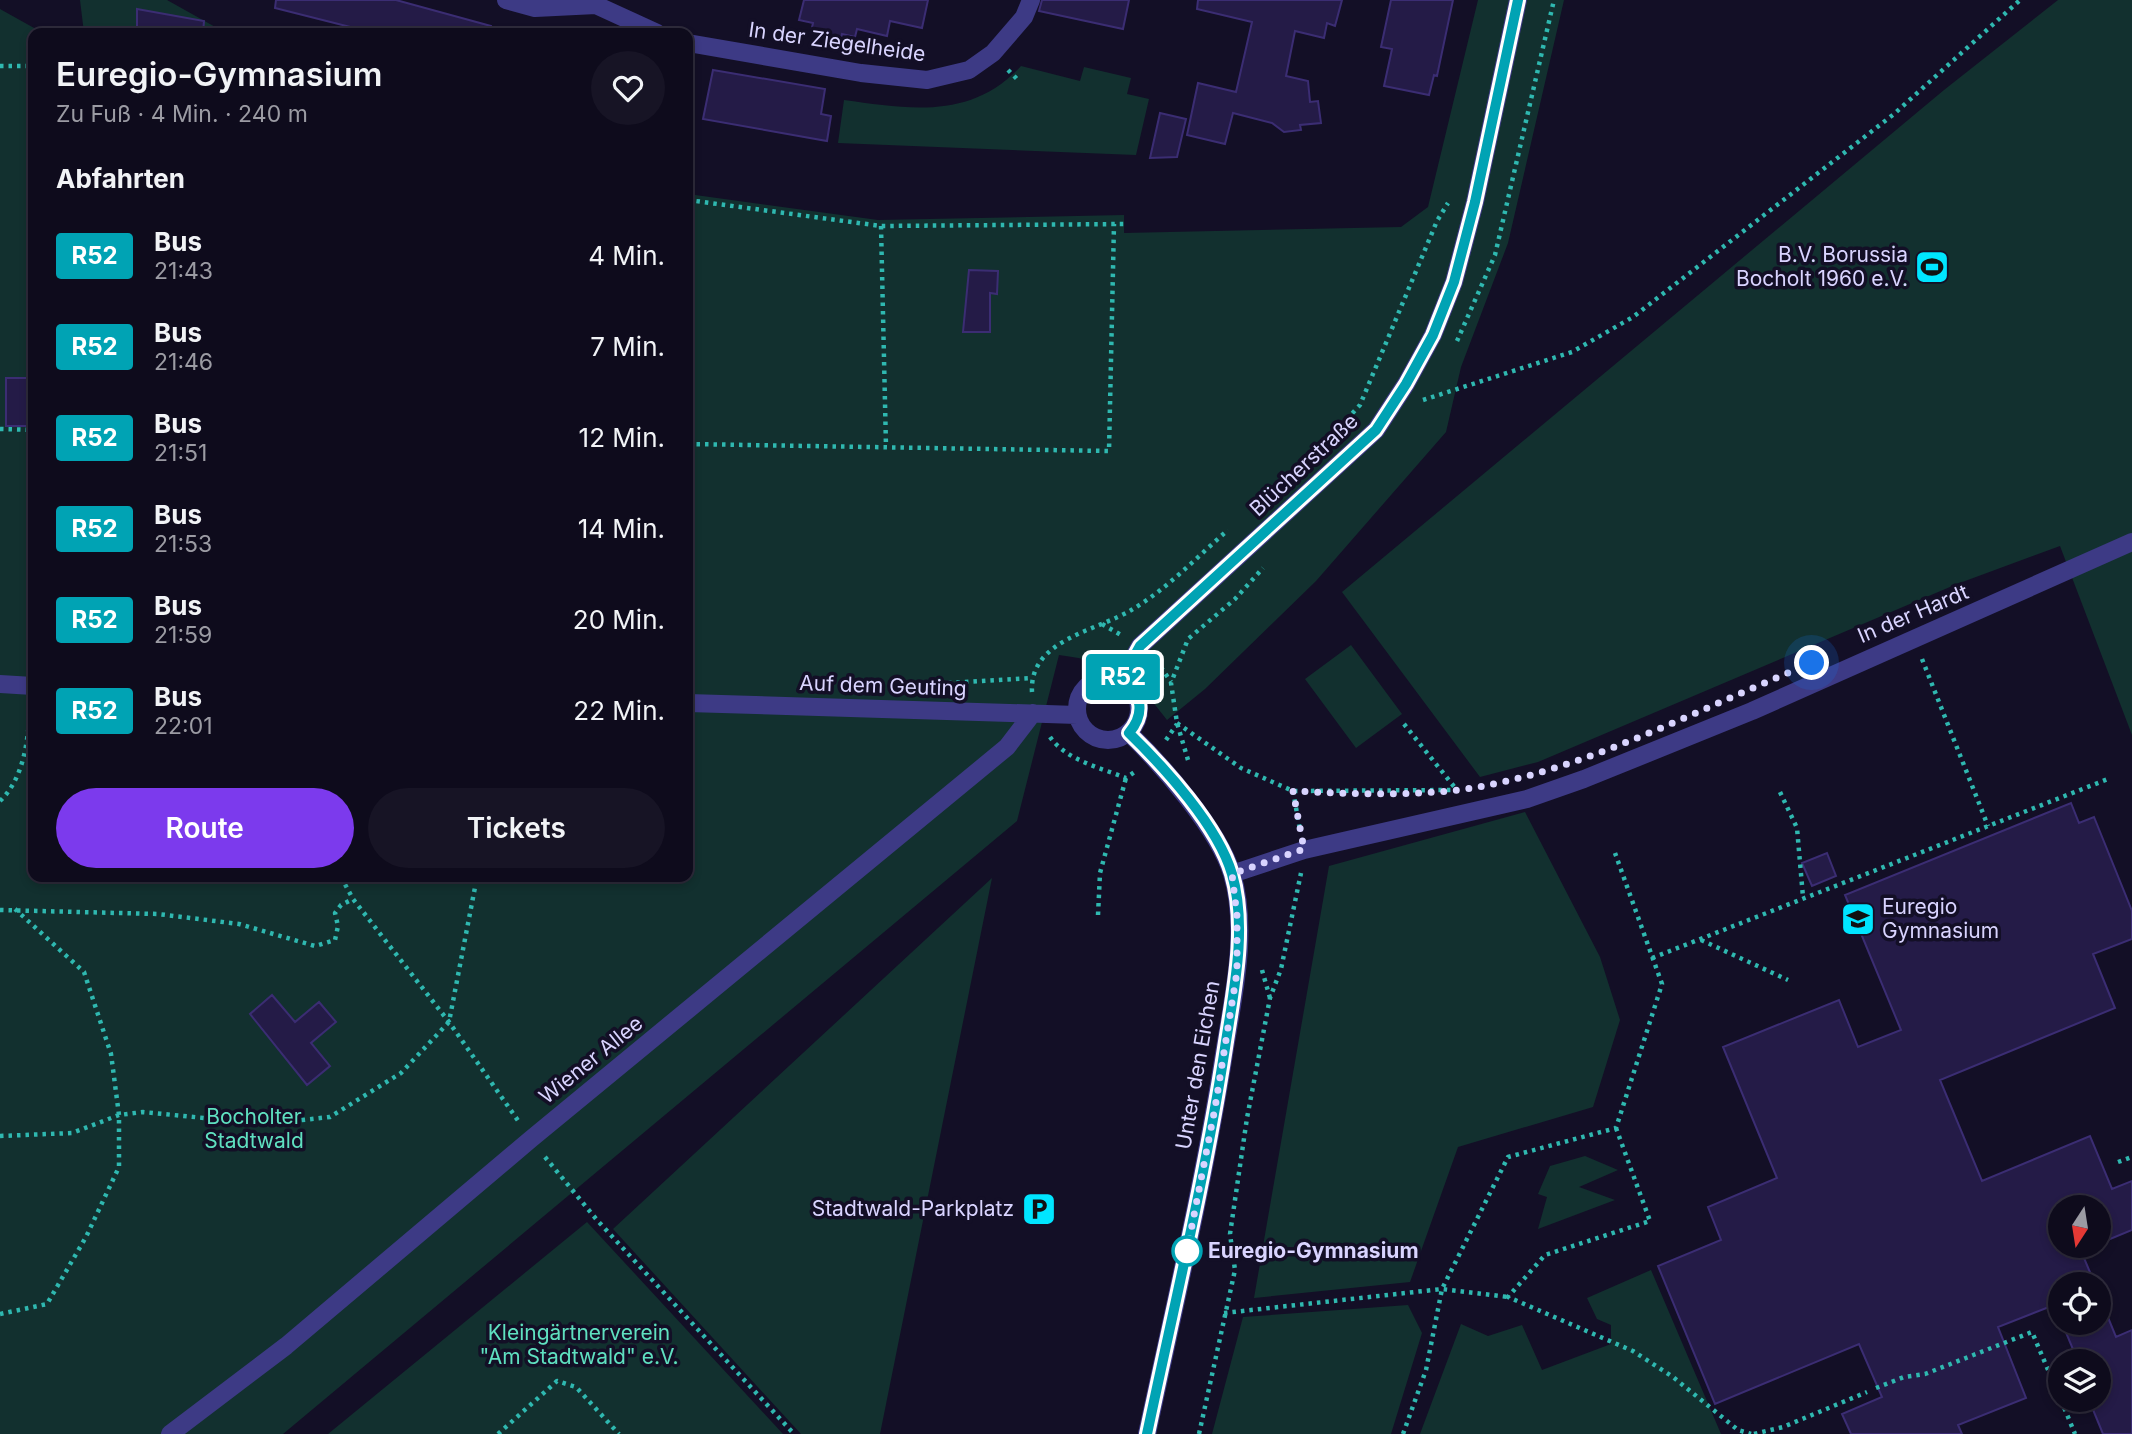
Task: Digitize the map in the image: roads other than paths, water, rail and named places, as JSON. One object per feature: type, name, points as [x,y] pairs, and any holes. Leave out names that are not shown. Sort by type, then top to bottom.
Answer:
[{"type":"street","points":[[506,0],[535,8],[597,2],[647,28]]},
{"type":"street","name":"In der Ziegelheide","points":[[693,44],[861,73],[927,80],[969,70],[993,53],[1024,18],[1031,0]]},
{"type":"street","name":"Blücherstraße","points":[[1121,680],[1140,646],[1376,430],[1406,384],[1433,335],[1454,282],[1475,202],[1518,0]]},
{"type":"street","name":"In der Hardt","points":[[1232,874],[1304,849],[1527,799],[1752,711],[2132,542]]},
{"type":"street","points":[[1103,678],[1121,680],[1136,693],[1140,703],[1136,725],[1129,733],[1116,740],[1100,740],[1081,725],[1077,715],[1079,698],[1092,682],[1103,678]]},
{"type":"street","points":[[0,684],[28,686]]},
{"type":"street","name":"Auf dem Geuting","points":[[693,703],[1077,715]]},
{"type":"street","name":"Wiener Allee","points":[[170,1434],[286,1346],[531,1139],[1007,747],[1033,713]]},
{"type":"street","name":"Unter den Eichen","points":[[1129,733],[1154,757],[1211,832],[1232,874],[1237,916],[1237,972],[1215,1108],[1147,1434]]},
{"type":"place","name":"B.V. Borussia Bocholt 1960 e.V.","points":[[1932,267]]},
{"type":"place","name":"Euregio Gymnasium","points":[[1858,919]]},
{"type":"place","name":"Stadtwald-Parkplatz","points":[[1039,1209]]},
{"type":"place","name":"Euregio-Gymnasium","points":[[1187,1251]]},
{"type":"park label","name":"Bocholter Stadtwald","points":[[254,1129]]},
{"type":"park label","name":"Kleingärtnerverein \"Am Stadtwald\" e.V.","points":[[579,1345]]}]
